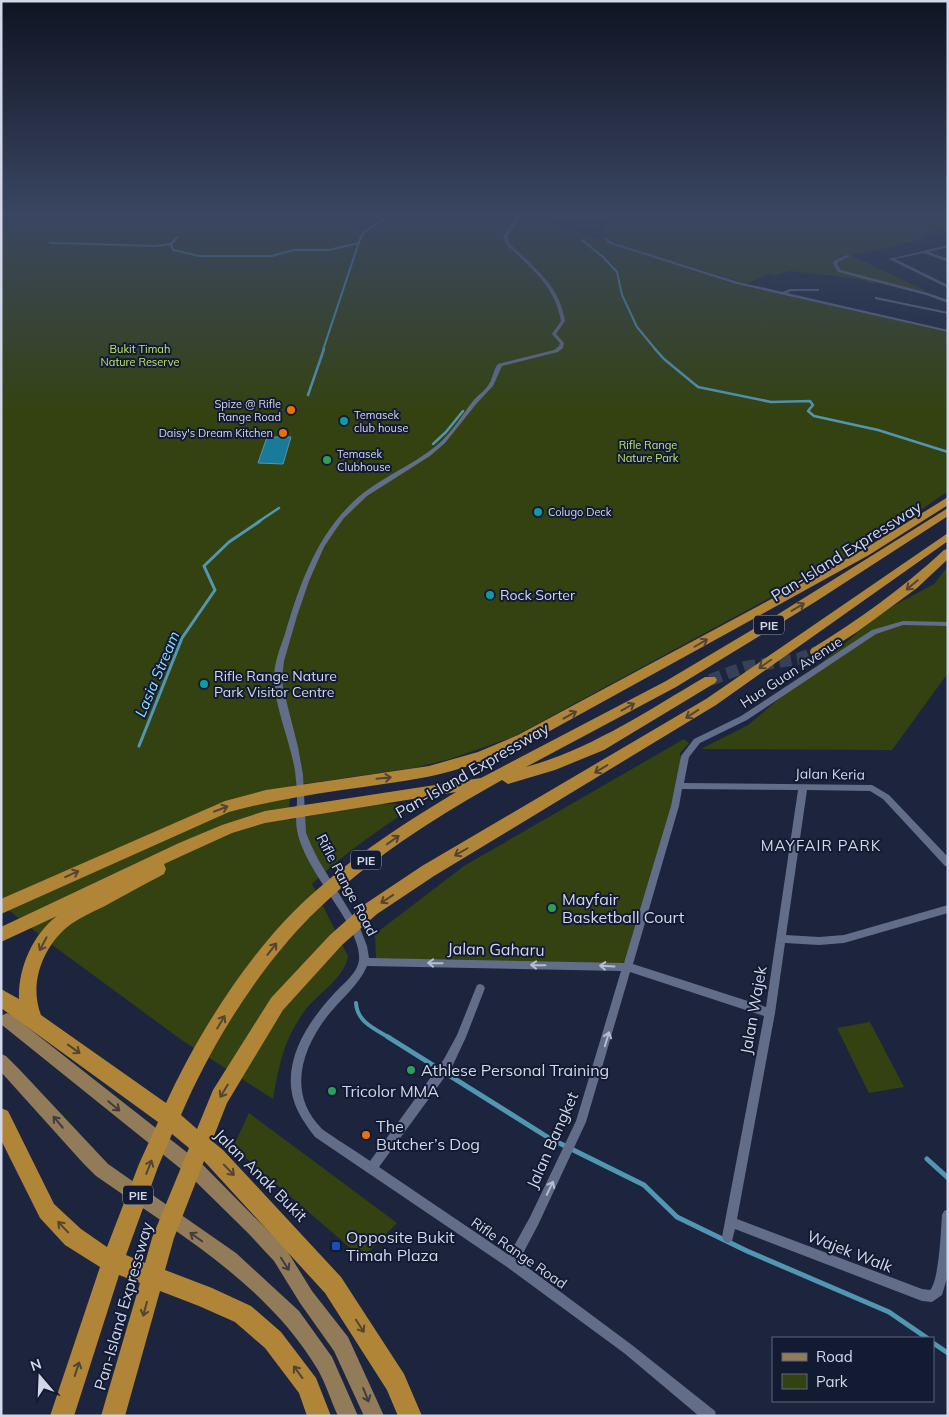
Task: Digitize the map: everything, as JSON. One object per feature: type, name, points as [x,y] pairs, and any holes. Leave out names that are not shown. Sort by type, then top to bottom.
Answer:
[{"type":"highway","points":[[1,907],[217,811],[266,796],[429,771],[482,756],[523,740],[865,553],[948,500]]},
{"type":"highway","name":"Pan-Island Expressway","points":[[62,1416],[108,1275],[163,1133],[198,1060],[228,1009],[265,957],[299,917],[377,851],[445,806],[688,674],[857,571],[948,511]]},
{"type":"highway","name":"Pan-Island Expressway","points":[[114,1416],[163,1238],[220,1097],[277,1004],[336,940],[371,909],[428,871],[673,726],[738,683],[948,536]]},
{"type":"highway","points":[[816,652],[853,629],[913,585],[948,552]]},
{"type":"highway","points":[[1,936],[185,847],[227,829],[265,817],[343,803],[509,778],[550,766],[599,746],[710,680]]},
{"type":"highway","points":[[34,1020],[28,1003],[33,967],[46,940],[57,924],[157,870],[185,847]]},
{"type":"highway","name":"Jalan Anak Bukit","points":[[1,997],[156,1108],[216,1157],[334,1285],[396,1382],[410,1416]]},
{"type":"highway","points":[[1,1118],[47,1210],[73,1237],[101,1256],[204,1296],[242,1314],[274,1340],[308,1386],[319,1416]]},
{"type":"main road","points":[[7,1020],[197,1171],[280,1255],[306,1297],[342,1344],[374,1416]]},
{"type":"main road","points":[[1,1061],[102,1170],[230,1259],[292,1318],[325,1364],[348,1416]]},
{"type":"street","name":"Rifle Range Road","points":[[546,283],[560,303],[563,321],[554,334],[562,344],[561,347],[500,365],[494,373],[490,386],[437,448],[375,487],[355,503],[340,520],[315,556],[297,602],[278,668],[278,685],[283,712],[296,755],[301,793],[300,820],[302,835],[324,880],[360,938],[364,950],[364,962],[350,983],[320,1016],[304,1042],[295,1074],[296,1090],[299,1106],[307,1121],[319,1133],[510,1264],[628,1349],[710,1416]]},
{"type":"street","points":[[741,283],[948,331]]},
{"type":"street","points":[[887,283],[948,302]]},
{"type":"street","points":[[784,294],[790,290],[818,290]]},
{"type":"street","points":[[876,298],[948,313]]},
{"type":"street","name":"Hua Guan Avenue","points":[[680,786],[685,756],[698,741],[744,718],[874,632],[903,624],[948,624]]},
{"type":"street","points":[[628,967],[680,786]]},
{"type":"street","name":"Jalan Keria","points":[[680,786],[868,787],[877,790],[948,863]]},
{"type":"street","name":"Jalan Wajek","points":[[728,1236],[770,1013],[803,787]]},
{"type":"street","points":[[782,938],[819,941],[844,939],[948,909]]},
{"type":"street","name":"Jalan Gaharu","points":[[364,962],[628,967],[770,1013]]},
{"type":"street","name":"Jalan Bangket","points":[[510,1264],[576,1135],[587,1107],[628,967]]},
{"type":"street","points":[[372,1168],[448,1063],[461,1037],[480,988]]},
{"type":"street","name":"Wajek Walk","points":[[731,1222],[922,1295],[932,1296],[938,1291],[945,1271],[948,1214]]},
{"type":"green space","name":"Rifle Range Nature Park","points":[[1,283],[732,283],[948,332],[948,491],[897,527],[513,737],[450,759],[413,768],[290,786],[289,820],[372,804],[418,804],[350,851],[312,884],[348,956],[345,965],[335,980],[309,1006],[296,1024],[286,1044],[273,1099],[183,1041],[55,947],[1,904]]},
{"type":"green space","points":[[882,283],[910,283],[926,291]]},
{"type":"green space","points":[[948,566],[948,673],[892,750],[701,749],[748,725],[882,612],[934,584]]},
{"type":"green space","points":[[684,739],[689,743],[680,753],[682,782],[633,950],[622,964],[376,961],[375,934],[464,866]]},
{"type":"green space","points":[[870,1022],[904,1087],[869,1093],[837,1028]]},
{"type":"green space","points":[[249,1113],[397,1223],[362,1258],[233,1147]]},
{"type":"water","points":[[267,437],[291,437],[283,464],[258,463]]},
{"type":"waterway","name":"Lasia Stream","points":[[323,350],[345,283]]},
{"type":"waterway","points":[[619,283],[622,295],[637,327],[656,350]]},
{"type":"waterway","name":"Lasia Stream","points":[[308,395],[324,349]]},
{"type":"waterway","points":[[655,349],[664,359],[698,387],[771,402],[810,401],[813,405],[808,411],[814,416],[878,430],[948,452]]},
{"type":"waterway","points":[[433,444],[446,432],[463,411]]},
{"type":"waterway","name":"Lasia Stream","points":[[258,522],[279,508]]},
{"type":"waterway","name":"Lasia Stream","points":[[139,746],[182,638],[215,590],[204,566],[229,542],[260,521]]},
{"type":"waterway","points":[[356,1003],[357,1010],[363,1020],[390,1038]]},
{"type":"waterway","points":[[388,1037],[549,1138],[644,1185],[677,1217],[747,1251],[889,1312],[926,1337]]},
{"type":"waterway","points":[[927,1159],[948,1178]]},
{"type":"waterway","points":[[934,1344],[948,1353]]},
{"type":"tunnel","points":[[710,680],[745,667],[798,659],[816,652]]},
{"type":"place","name":"Spize @ Rifle Range Road","points":[[291,410]]},
{"type":"place","name":"Temasek club house","points":[[344,421]]},
{"type":"place","name":"Daisy's Dream Kitchen","points":[[283,433]]},
{"type":"place","name":"Temasek Clubhouse","points":[[327,460]]},
{"type":"place","name":"Colugo Deck","points":[[538,512]]},
{"type":"place","name":"Rock Sorter","points":[[490,595]]},
{"type":"place","name":"Rifle Range Nature Park Visitor Centre","points":[[204,684]]},
{"type":"place","name":"Mayfair Basketball Court","points":[[552,908]]},
{"type":"place","name":"Athlese Personal Training","points":[[411,1070]]},
{"type":"place","name":"Tricolor MMA","points":[[332,1091]]},
{"type":"place","name":"The Butcher’s Dog","points":[[366,1135]]},
{"type":"place","name":"Opposite Bukit Timah Plaza","points":[[336,1246]]},
{"type":"district","name":"MAYFAIR PARK","points":[[821,845]]},
{"type":"park label","name":"Bukit Timah Nature Reserve","points":[[140,355]]}]
